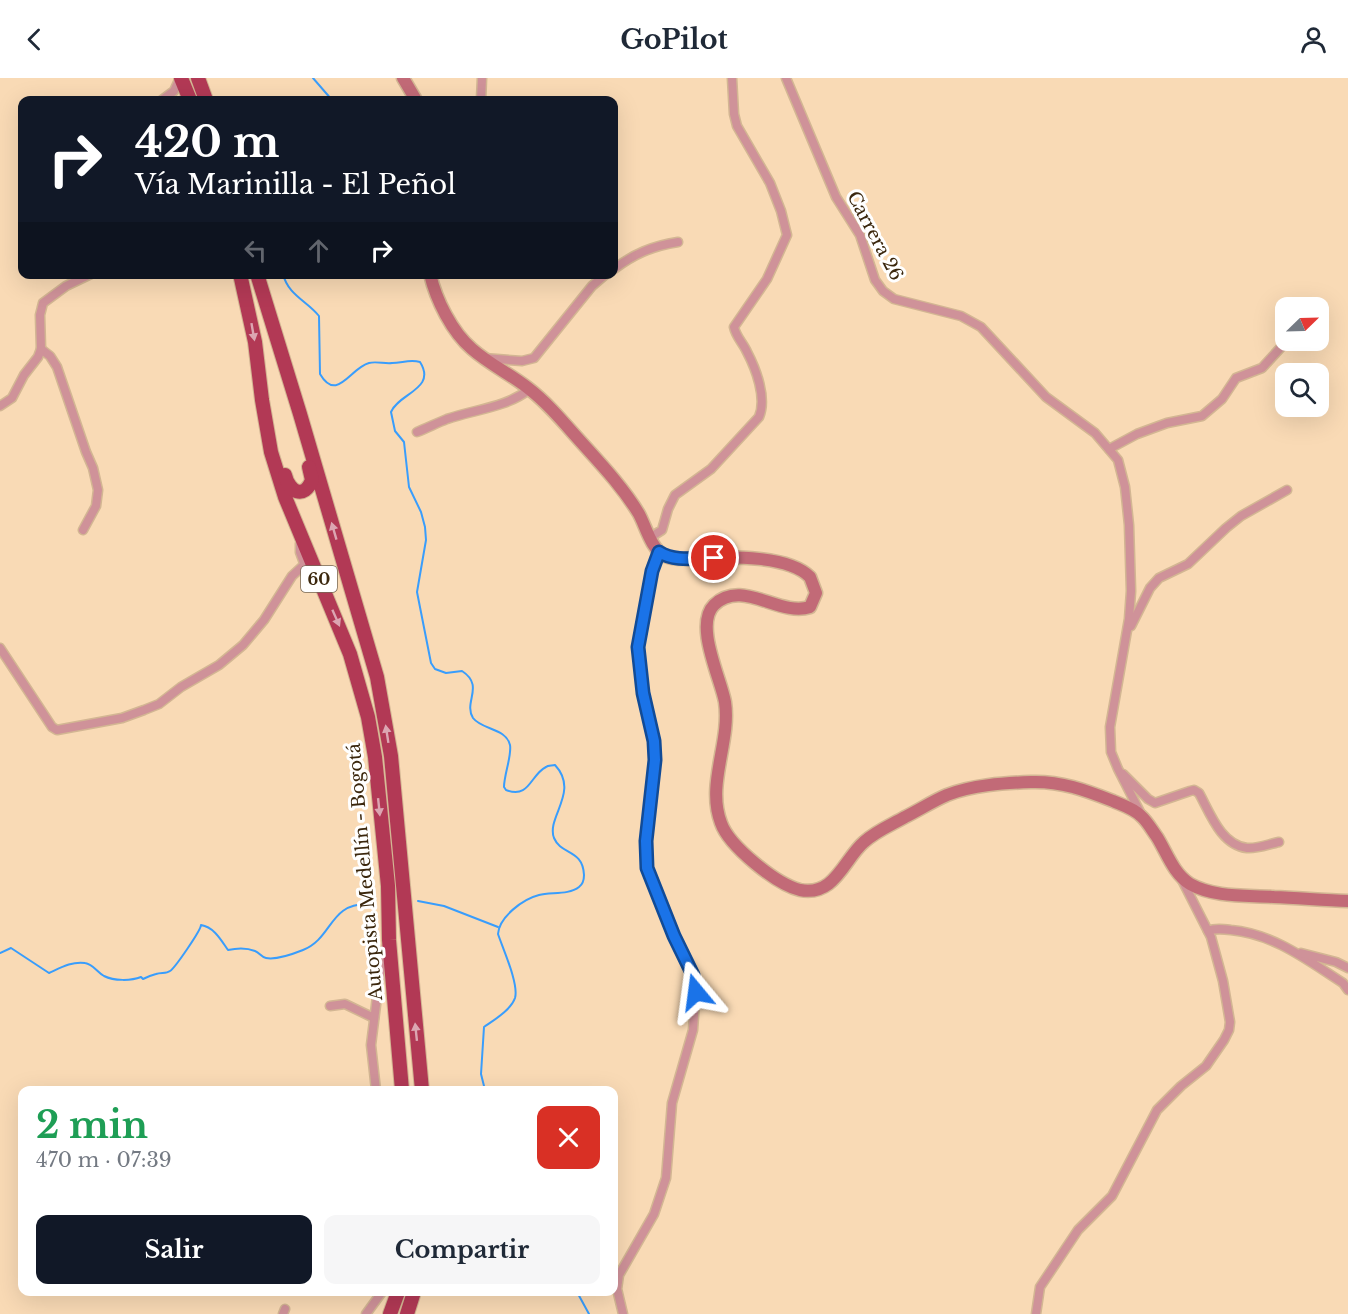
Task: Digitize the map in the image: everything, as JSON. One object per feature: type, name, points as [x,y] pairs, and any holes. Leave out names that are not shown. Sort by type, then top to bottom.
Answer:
[{"type":"highway","points":[[181,78],[188,96]]},
{"type":"highway","points":[[199,79],[205,96]]},
{"type":"highway","name":"Autopista Medellín - Bogotá","points":[[241,279],[255,342],[261,400],[271,452],[285,497],[351,654],[368,717],[375,757],[388,886],[389,940],[402,1086]]},
{"type":"highway","name":"Autopista Medellín - Bogotá","points":[[259,279],[369,647],[385,717],[391,756],[422,1086]]},
{"type":"highway","points":[[261,400],[271,411],[286,481],[292,489],[297,491],[307,489],[312,480],[297,428],[300,414]]},
{"type":"highway","points":[[390,1314],[397,1296]]},
{"type":"highway","points":[[407,1314],[413,1296]]},
{"type":"main road","points":[[403,78],[414,96]]},
{"type":"main road","points":[[432,279],[440,302],[458,334],[483,357],[530,389],[563,422],[625,493],[659,552],[667,557],[680,559],[730,557],[777,562],[806,573],[814,585],[816,593],[814,601],[807,608],[799,610],[748,596],[736,596],[715,604],[710,610],[707,621],[707,634],[722,688],[726,715],[716,792],[717,810],[728,838],[764,870],[801,890],[816,889],[829,884],[840,874],[858,848],[872,835],[947,795],[976,788],[1030,782],[1061,783],[1084,789],[1134,810],[1142,817],[1181,876],[1198,887],[1221,894],[1348,901]]},
{"type":"street","points":[[167,96],[174,91],[181,78]]},
{"type":"street","points":[[481,96],[482,78]]},
{"type":"street","points":[[651,537],[662,530],[675,495],[711,469],[759,417],[762,410],[763,402],[750,358],[735,333],[734,327],[767,279],[786,239],[787,229],[762,166],[736,126],[732,78]]},
{"type":"street","name":"Carrera 26","points":[[786,78],[831,188],[860,235],[875,280],[883,291],[894,299],[961,316],[981,327],[1046,397],[1095,433],[1118,460],[1125,487],[1129,525],[1131,591],[1129,619],[1110,727],[1111,752],[1142,817]]},
{"type":"street","points":[[618,266],[648,248],[678,242]]},
{"type":"street","points":[[0,406],[12,398],[41,350],[39,315],[43,303],[66,286],[81,279]]},
{"type":"street","points":[[483,357],[522,361],[534,358],[600,279]]},
{"type":"street","points":[[41,350],[50,356],[57,368],[93,468],[98,490],[96,506],[83,530]]},
{"type":"street","points":[[1109,449],[1137,434],[1167,423],[1202,416],[1222,399],[1236,378],[1262,368],[1278,351]]},
{"type":"street","points":[[417,432],[447,419],[502,405],[530,389]]},
{"type":"street","points":[[1125,637],[1150,588],[1158,578],[1188,564],[1241,516],[1287,490]]},
{"type":"street","points":[[302,538],[299,548],[312,583],[322,587]]},
{"type":"street","points":[[618,1284],[620,1275],[654,1214],[666,1178],[672,1103],[693,1030],[696,986],[647,868],[646,841],[655,760],[654,741],[643,693],[638,647],[652,571],[659,552]]},
{"type":"street","points":[[0,648],[52,727],[57,730],[129,716],[159,704],[181,687],[228,659],[264,620],[291,576],[305,564]]},
{"type":"street","points":[[1118,769],[1148,800],[1155,803],[1194,790],[1199,793],[1220,831],[1235,845],[1248,848],[1279,842]]},
{"type":"street","points":[[1036,1314],[1040,1287],[1078,1230],[1112,1196],[1157,1110],[1181,1086],[1206,1066],[1229,1030],[1230,1022],[1223,981],[1208,931],[1192,903],[1181,876]]},
{"type":"street","points":[[1208,931],[1219,929],[1250,932],[1292,950],[1348,968]]},
{"type":"street","points":[[376,1086],[371,1045],[382,957],[389,940]]},
{"type":"street","points":[[1292,950],[1342,983],[1348,990]]},
{"type":"street","points":[[330,1006],[345,1004],[375,1018]]},
{"type":"street","points":[[618,1294],[622,1314]]},
{"type":"street","points":[[366,1314],[379,1296]]},
{"type":"waterway","points":[[313,78],[329,96]]},
{"type":"waterway","points":[[284,279],[293,293],[319,316],[320,374],[326,382],[338,385],[369,363],[420,362],[424,371],[424,379],[391,412],[395,431],[404,442],[409,487],[421,512],[425,527],[426,540],[417,592],[431,663],[435,669],[446,673],[462,671],[469,677],[473,688],[470,706],[473,718],[508,739],[510,749],[504,782],[506,790],[514,792],[525,789],[548,766],[555,765],[562,775],[564,794],[554,822],[554,838],[580,861],[583,867],[583,880],[575,890],[539,895],[526,900],[507,915],[499,928],[498,934],[513,976],[516,992],[510,1007],[484,1027],[481,1074],[484,1086]]},
{"type":"waterway","points":[[418,901],[444,906],[498,927]]},
{"type":"waterway","points":[[0,953],[11,948],[49,973],[66,965],[85,963],[104,976],[113,979],[128,980],[141,977],[143,979],[170,971],[187,949],[201,925],[213,931],[228,950],[248,949],[264,957],[275,958],[313,945],[338,915],[346,909],[355,905],[368,904]]},
{"type":"waterway","points":[[579,1296],[589,1314]]},
{"type":"route","points":[[696,992],[693,975],[674,936],[647,868],[646,841],[655,760],[654,741],[643,693],[638,647],[652,571],[659,552],[667,557],[680,559],[714,558]]}]
